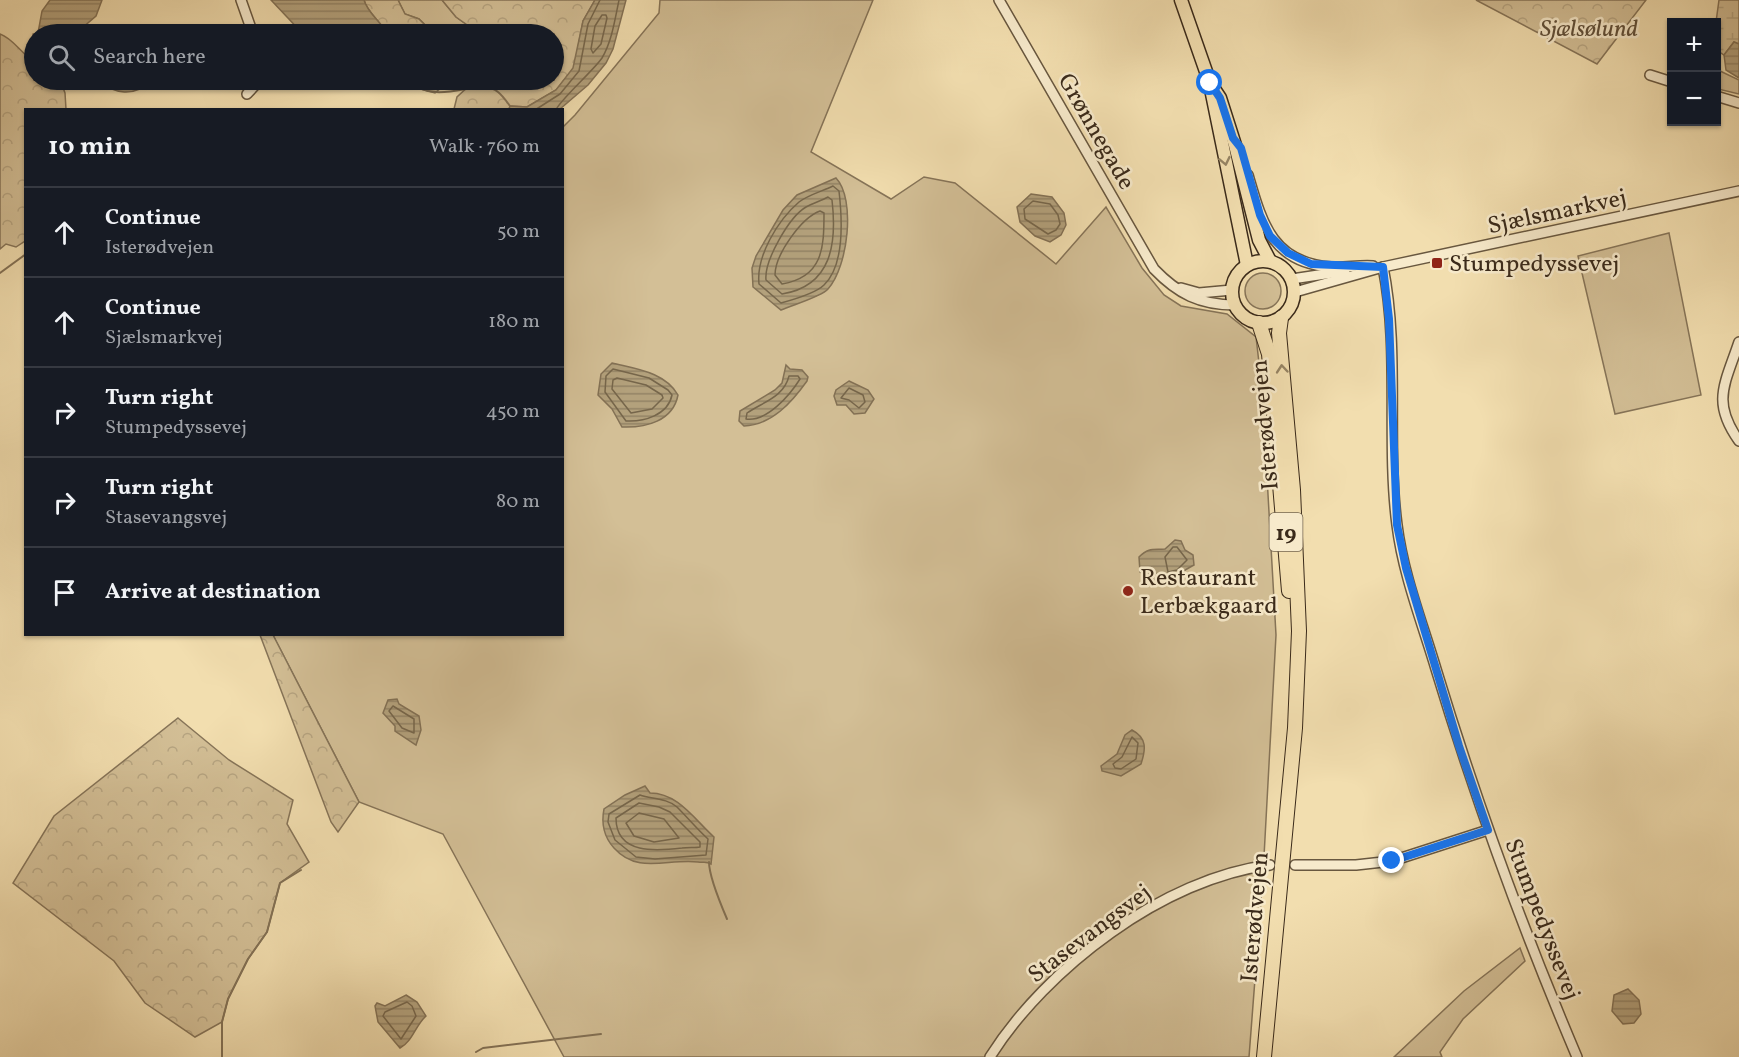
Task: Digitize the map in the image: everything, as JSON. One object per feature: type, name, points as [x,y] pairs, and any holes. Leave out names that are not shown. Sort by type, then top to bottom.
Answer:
[{"type":"highway","name":"Isterødvejen","points":[[1264,1057],[1295,728],[1298,642],[1298,577],[1279,333],[1281,318]]},
{"type":"highway","name":"Isterødvejen","points":[[1259,323],[1269,354],[1287,551],[1292,744]]},
{"type":"main road","points":[[1181,0],[1210,83],[1247,264]]},
{"type":"main road","points":[[1210,83],[1220,98],[1233,138],[1259,240],[1270,261]]},
{"type":"main road","points":[[1281,318],[1259,323],[1246,318],[1235,305],[1232,290],[1238,274],[1247,264],[1270,261],[1280,265],[1292,279],[1295,292]]},
{"type":"main road","name":"19","points":[[1281,318],[1292,304],[1295,292]]},
{"type":"street","points":[[241,0],[249,24]]},
{"type":"street","name":"Grønnegade","points":[[999,0],[1142,252],[1173,288],[1197,300],[1235,305]]},
{"type":"street","points":[[1650,75],[1667,81]]},
{"type":"street","points":[[247,94],[251,90]]},
{"type":"street","points":[[1721,98],[1739,103]]},
{"type":"street","name":"Sjælsmarkvej","points":[[1233,138],[1241,148],[1260,215],[1270,236],[1277,244],[1298,259],[1311,264],[1378,267]]},
{"type":"street","name":"Sjælsmarkvej","points":[[1292,279],[1378,267],[1739,191]]},
{"type":"street","name":"Sjælsmarkvej","points":[[1295,292],[1378,267]]},
{"type":"street","name":"Stumpedyssevej","points":[[1378,267],[1389,319],[1397,525],[1406,568],[1459,746],[1488,830],[1533,954],[1576,1057]]},
{"type":"street","name":"Grønnegade","points":[[1164,279],[1182,289],[1199,293],[1232,290]]},
{"type":"street","points":[[1739,342],[1722,392],[1724,418],[1739,440]]},
{"type":"street","points":[[1295,865],[1356,865],[1392,861],[1488,830]]},
{"type":"street","name":"Stasevangsvej","points":[[990,1057],[1010,1024],[1047,985],[1113,933],[1170,896],[1239,869],[1270,865]]},
{"type":"green space","points":[[364,0],[398,0],[405,14],[419,19],[424,24],[380,24]]},
{"type":"green space","points":[[398,0],[442,0],[456,17],[466,24],[424,24],[419,19],[405,14]]},
{"type":"green space","points":[[442,0],[595,0],[583,21],[574,68],[564,80],[564,24],[466,24],[456,17]]},
{"type":"green space","points":[[660,0],[873,0],[811,152],[891,199],[924,177],[955,183],[1056,264],[1106,207],[1142,268],[1164,295],[1181,306],[1227,314],[1256,337],[1262,389],[1276,635],[1263,875],[1249,1057],[564,1057],[443,834],[359,802],[274,636],[564,636],[564,126],[659,13]]},
{"type":"green space","name":"Sjælsølund","points":[[1476,0],[1646,0],[1597,64]]},
{"type":"green space","points":[[1719,0],[1739,0],[1739,44],[1734,42],[1724,55],[1721,53],[1721,18],[1717,18]]},
{"type":"green space","points":[[0,34],[9,39],[24,54],[24,90],[64,90],[66,108],[24,108],[24,242],[16,247],[6,244],[0,249]]},
{"type":"green space","points":[[1721,71],[1739,80],[1739,94],[1721,90]]},
{"type":"green space","points":[[464,90],[556,90],[527,107],[454,108],[457,97]]},
{"type":"green space","points":[[1669,233],[1701,395],[1615,414],[1578,256]]},
{"type":"green space","points":[[1263,273],[1276,278],[1281,291],[1276,304],[1263,309],[1250,304],[1245,291],[1250,278]]},
{"type":"green space","points":[[260,636],[274,636],[359,802],[338,832],[331,822]]},
{"type":"green space","points":[[178,718],[229,760],[293,800],[287,824],[309,862],[280,883],[267,932],[248,959],[228,999],[222,1022],[195,1037],[145,1003],[114,961],[13,883],[54,816]]},
{"type":"green space","points":[[1520,948],[1525,961],[1463,1019],[1440,1052],[1442,1057],[1394,1057],[1464,991]]},
{"type":"water","points":[[50,0],[102,0],[96,16],[87,24],[40,24],[42,11]]},
{"type":"water","points":[[271,0],[364,0],[380,24],[294,24]]},
{"type":"water","points":[[595,0],[626,0],[613,49],[606,63],[588,85],[561,108],[509,108],[510,106],[527,107],[556,90],[564,90],[564,80],[573,68],[583,21]]},
{"type":"water","points":[[1734,42],[1739,44],[1739,78],[1726,70],[1724,55]]},
{"type":"water","points":[[115,90],[138,90],[131,92]]},
{"type":"water","points":[[836,178],[846,201],[848,217],[845,250],[835,279],[824,292],[781,310],[753,287],[752,268],[756,256],[783,210],[797,195]]},
{"type":"water","points":[[1031,194],[1052,197],[1064,213],[1066,225],[1061,235],[1050,242],[1035,236],[1020,222],[1017,207]]},
{"type":"water","points":[[612,363],[658,376],[666,381],[678,395],[671,411],[649,424],[622,427],[612,409],[598,395],[601,374]]},
{"type":"water","points":[[786,365],[790,369],[802,370],[808,377],[807,381],[795,397],[772,417],[764,422],[744,426],[739,421],[740,411],[775,390],[782,383]]},
{"type":"water","points":[[849,381],[868,390],[874,399],[865,413],[854,414],[846,405],[837,405],[834,396],[836,390]]},
{"type":"water","points":[[1175,540],[1181,541],[1185,550],[1193,555],[1194,565],[1168,579],[1161,580],[1155,580],[1140,572],[1139,557],[1149,550],[1165,549]]},
{"type":"water","points":[[397,699],[399,704],[419,716],[421,730],[416,745],[395,731],[395,726],[383,713],[388,700]]},
{"type":"water","points":[[1132,730],[1143,740],[1144,753],[1141,764],[1121,776],[1102,771],[1101,766],[1117,754],[1125,735]]},
{"type":"water","points":[[645,786],[650,793],[669,797],[677,802],[714,837],[711,864],[687,861],[643,863],[623,856],[614,848],[604,830],[604,809],[625,795]]},
{"type":"water","points":[[1628,989],[1639,1000],[1641,1014],[1634,1023],[1623,1024],[1612,1011],[1614,995]]},
{"type":"water","points":[[406,995],[417,1002],[426,1016],[400,1048],[378,1022],[375,1006],[377,1003],[385,1006]]},
{"type":"waterway","points":[[426,90],[432,92],[459,90]]},
{"type":"waterway","points":[[493,90],[510,106]]},
{"type":"waterway","points":[[0,273],[24,255]]},
{"type":"waterway","points":[[709,862],[713,882],[727,919]]},
{"type":"waterway","points":[[222,1057],[222,1022],[228,999],[248,959],[267,932],[280,883],[301,870]]},
{"type":"waterway","points":[[476,1052],[483,1048],[601,1034]]},
{"type":"place","name":"Stumpedyssevej","points":[[1437,263]]},
{"type":"place","name":"Restaurant Lerbækgaard","points":[[1128,591]]},
{"type":"route","points":[[1210,83],[1220,98],[1233,138],[1241,148],[1260,215],[1270,236],[1277,244],[1298,259],[1311,264],[1332,267],[1357,265],[1383,267],[1389,319],[1397,525],[1406,568],[1459,746],[1488,830],[1392,861]]}]
